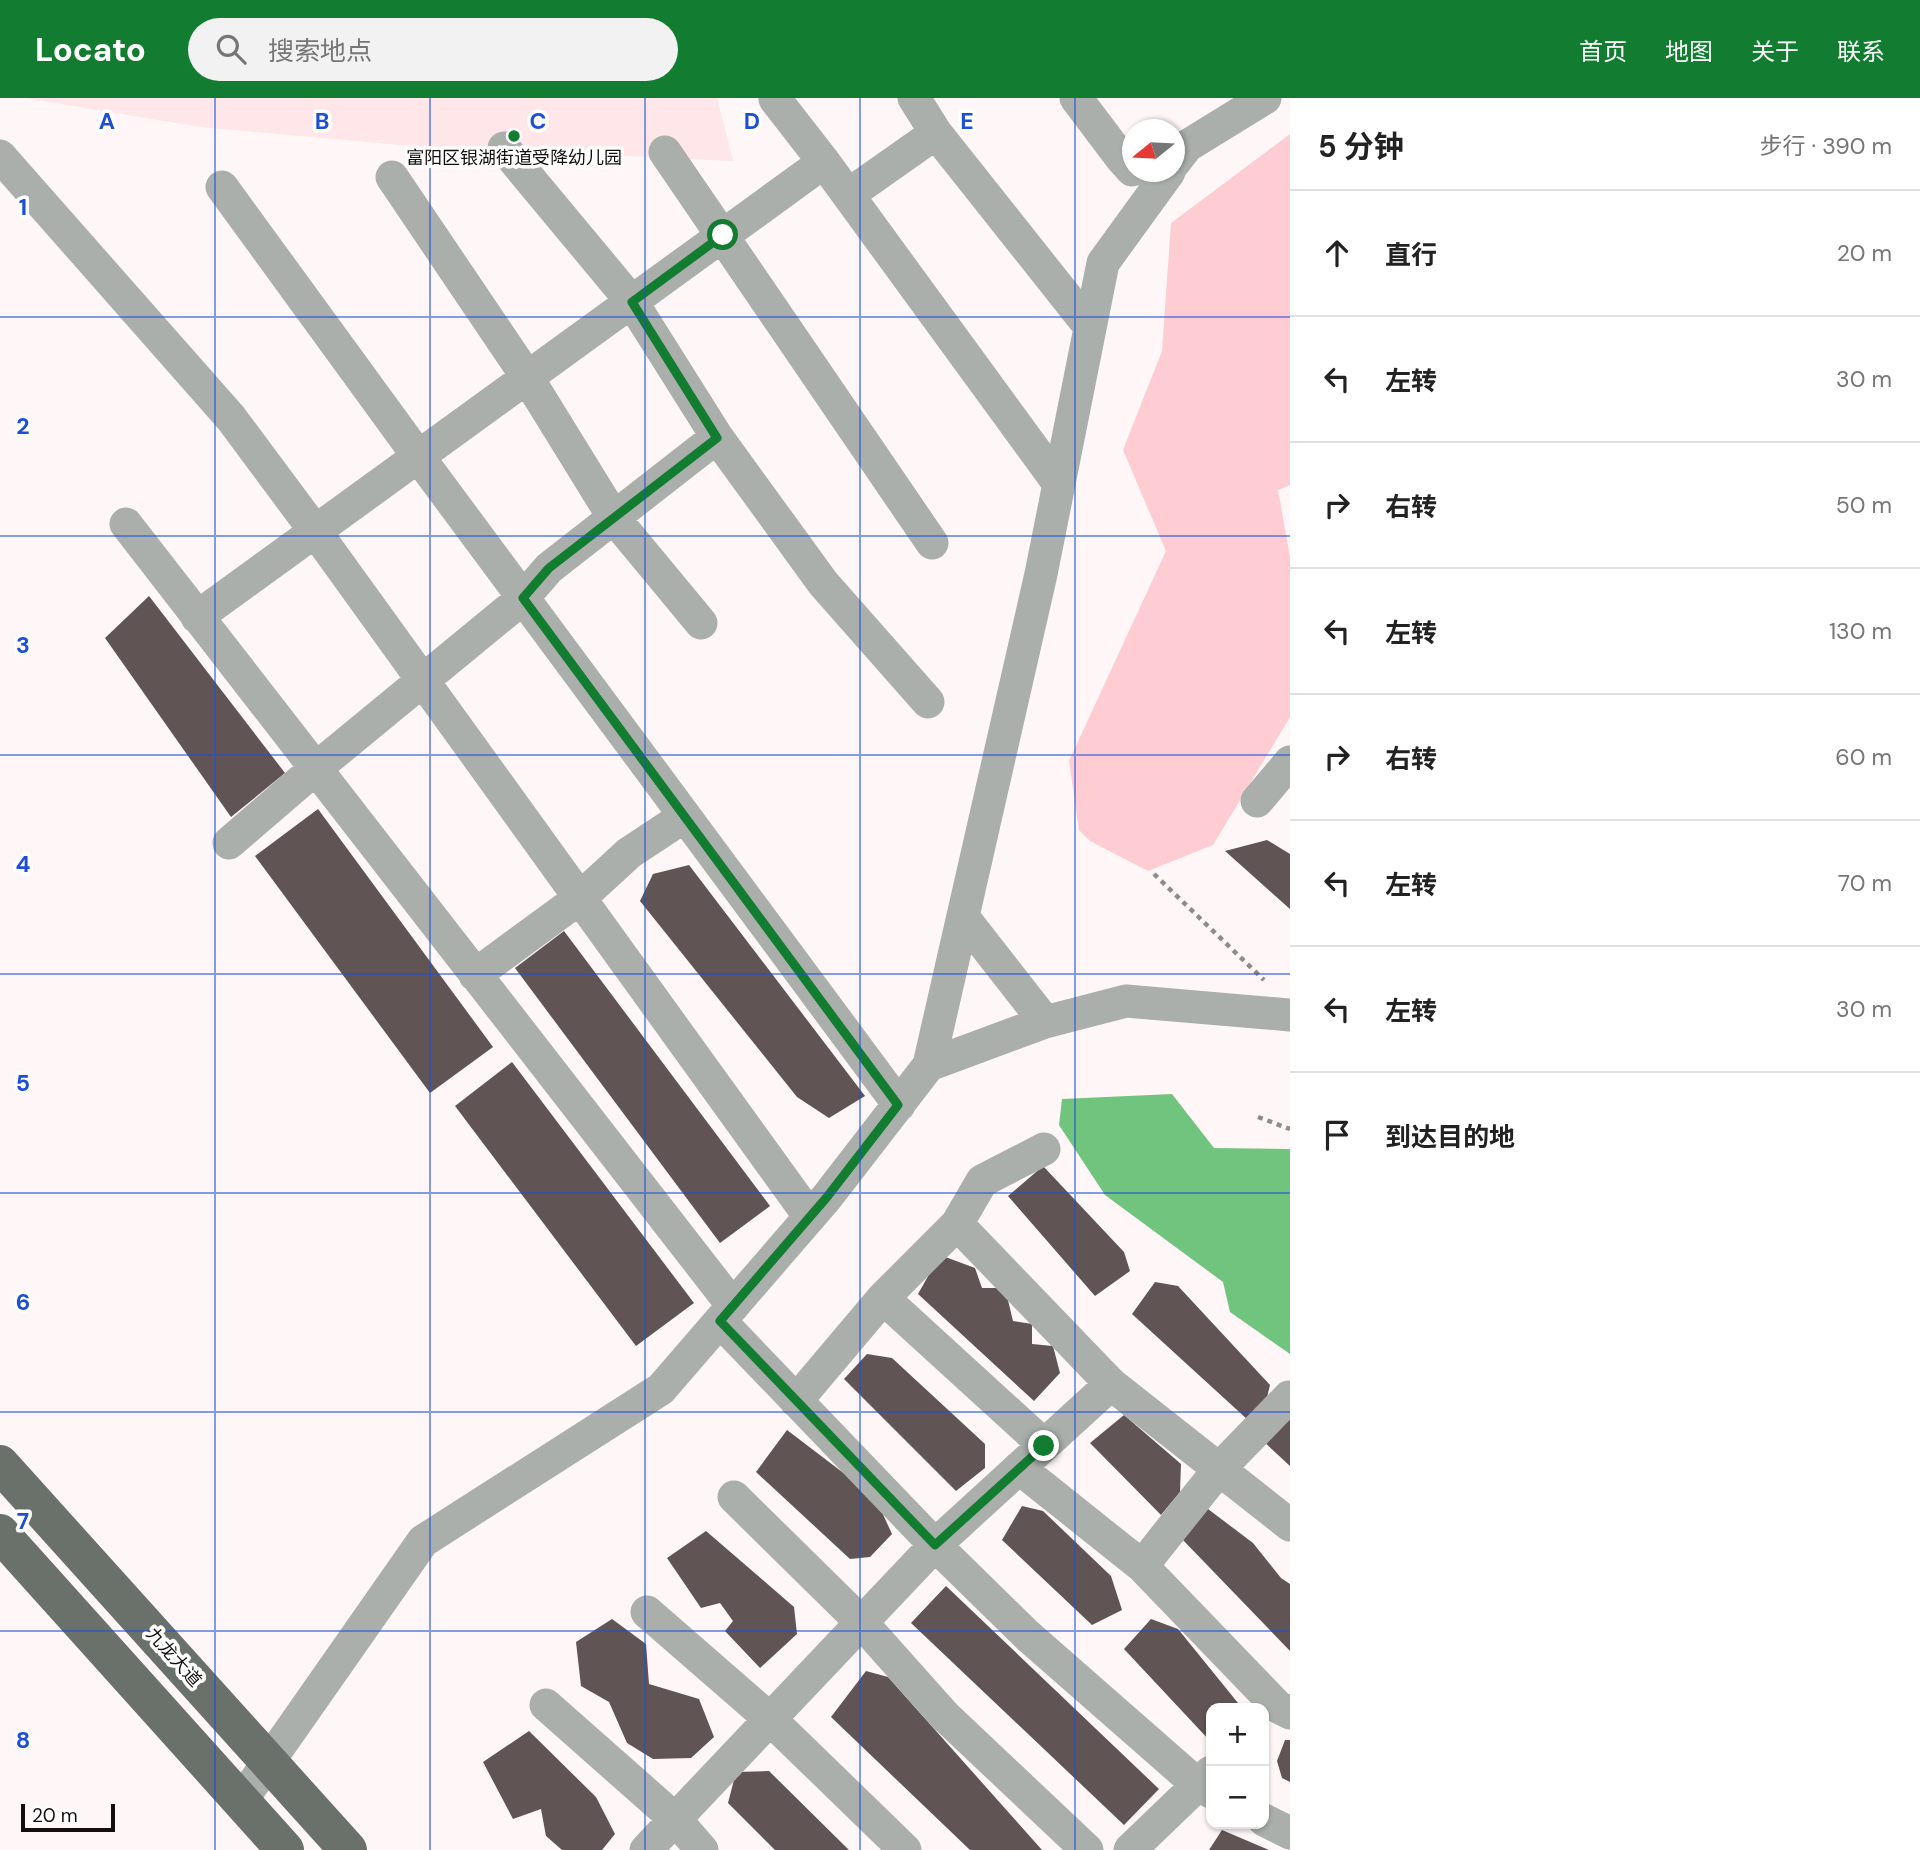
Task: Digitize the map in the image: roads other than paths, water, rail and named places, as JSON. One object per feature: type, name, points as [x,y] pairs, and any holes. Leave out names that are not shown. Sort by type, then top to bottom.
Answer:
[{"type":"main road","name":"九龙大道","points":[[0,1464],[348,1850]]},
{"type":"main road","points":[[0,1533],[285,1850]]},
{"type":"street","points":[[915,98],[936,133],[1090,327]]},
{"type":"street","points":[[1076,98],[1122,159]]},
{"type":"street","points":[[1185,149],[1221,109],[1265,98]]},
{"type":"street","points":[[775,99],[1059,484]]},
{"type":"street","points":[[848,195],[936,133]]},
{"type":"street","points":[[504,148],[632,302],[717,438],[823,583],[928,702]]},
{"type":"street","points":[[665,152],[932,543]]},
{"type":"street","points":[[0,156],[231,418],[810,1217]]},
{"type":"street","points":[[197,617],[824,162]]},
{"type":"street","points":[[392,177],[527,377],[614,518],[701,623]]},
{"type":"street","points":[[241,1801],[423,1541],[661,1390],[827,1197],[929,1065],[1041,574],[1103,263],[1144,182]]},
{"type":"street","points":[[222,187],[418,457],[898,1105]]},
{"type":"street","points":[[229,843],[523,598],[549,568],[717,438]]},
{"type":"street","points":[[126,524],[475,975],[726,1314],[796,1401],[935,1545],[1028,1636],[1206,1782]]},
{"type":"street","points":[[1257,801],[1290,762]]},
{"type":"street","points":[[475,975],[580,898],[629,853],[685,816]]},
{"type":"street","points":[[963,917],[1045,1022]]},
{"type":"street","points":[[929,1065],[1045,1022],[1126,1001],[1290,1015]]},
{"type":"street","points":[[796,1401],[883,1298],[957,1224],[982,1181],[1044,1149]]},
{"type":"street","points":[[957,1224],[1111,1384],[1290,1525]]},
{"type":"street","points":[[883,1298],[1044,1446]]},
{"type":"street","points":[[646,1850],[935,1545],[1111,1384]]},
{"type":"street","points":[[1142,1566],[1220,1468],[1289,1397]]},
{"type":"street","points":[[1019,1468],[1142,1566],[1280,1708]]},
{"type":"street","points":[[734,1497],[862,1623],[945,1716],[1087,1850]]},
{"type":"street","points":[[647,1612],[770,1719],[905,1850]]},
{"type":"street","points":[[546,1704],[675,1819],[702,1850]]},
{"type":"street","points":[[1130,1850],[1206,1784]]},
{"type":"street","points":[[1269,1822],[1290,1833]]},
{"type":"place","name":"富阳区银湖街道受降幼儿园","points":[[514,136]]}]
